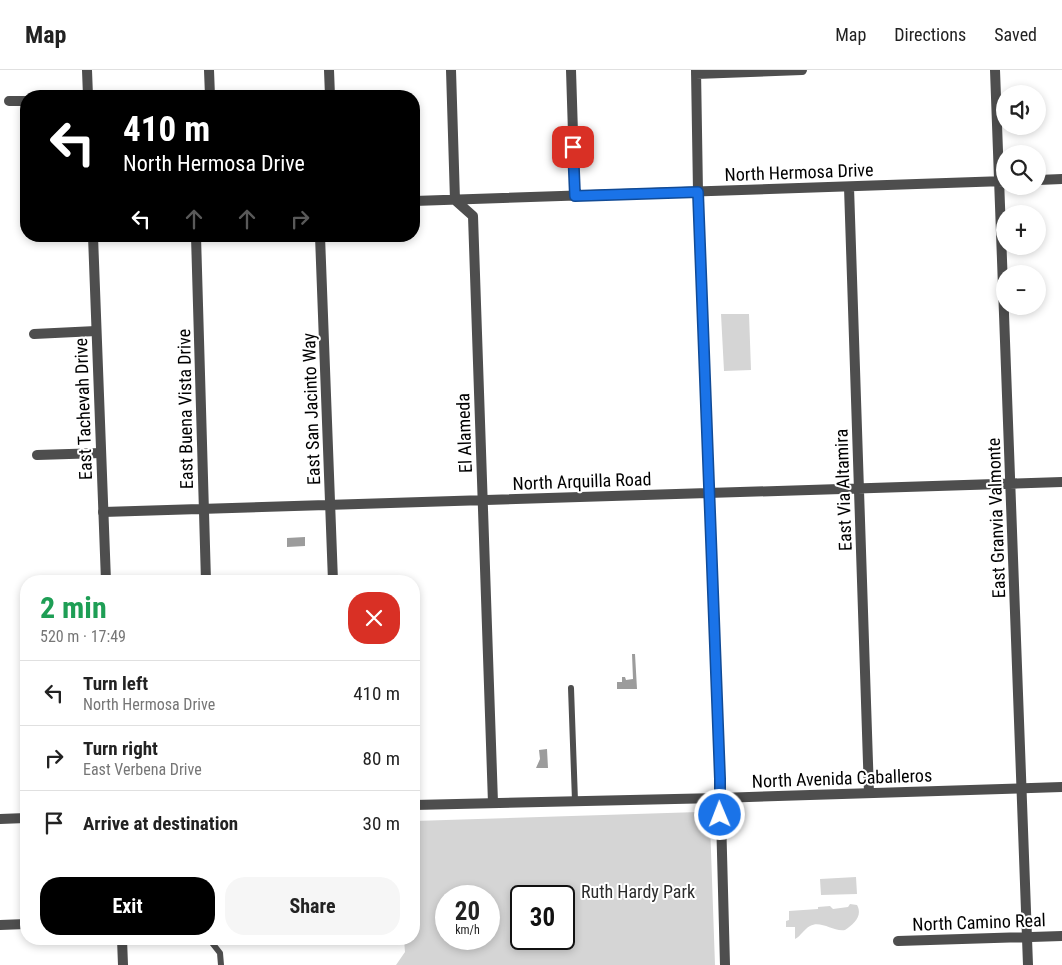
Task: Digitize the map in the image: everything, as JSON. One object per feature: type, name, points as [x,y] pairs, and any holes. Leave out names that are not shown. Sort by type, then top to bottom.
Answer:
[{"type":"street","points":[[87,70],[88,90]]},
{"type":"street","points":[[209,70],[210,90]]},
{"type":"street","points":[[329,70],[330,90]]},
{"type":"street","points":[[451,70],[455,200]]},
{"type":"street","points":[[571,70],[575,196]]},
{"type":"street","points":[[725,965],[698,192],[696,72],[802,70]]},
{"type":"street","name":"East Granvia Valmonte","points":[[995,70],[1000,145]]},
{"type":"street","points":[[9,101],[20,101]]},
{"type":"street","points":[[1046,180],[1062,179]]},
{"type":"street","name":"North Hermosa Drive","points":[[420,201],[996,181]]},
{"type":"street","name":"East Via Altamira","points":[[849,187],[869,793]]},
{"type":"street","name":"East Granvia Valmonte","points":[[1002,195],[1028,965]]},
{"type":"street","name":"El Alameda","points":[[455,200],[473,216],[493,803]]},
{"type":"street","name":"East Tachevah Drive","points":[[92,242],[106,575]]},
{"type":"street","name":"East Buena Vista Drive","points":[[196,242],[206,575]]},
{"type":"street","name":"East San Jacinto Way","points":[[320,242],[333,575]]},
{"type":"street","points":[[34,334],[96,332]]},
{"type":"street","points":[[38,454],[101,453]]},
{"type":"street","name":"North Arquilla Road","points":[[103,512],[1062,482]]},
{"type":"street","name":"North Avenida Caballeros","points":[[420,805],[1062,787]]},
{"type":"street","points":[[0,819],[20,818]]},
{"type":"street","points":[[0,925],[20,924]]},
{"type":"street","name":"North Camino Real","points":[[898,941],[1062,936]]},
{"type":"street","points":[[122,945],[123,965]]},
{"type":"lane","points":[[571,688],[574,801]]},
{"type":"lane","points":[[214,945],[220,952],[221,965]]},
{"type":"green space","points":[[721,314],[749,314],[751,370],[724,371]]},
{"type":"green space","name":"Ruth Hardy Park","points":[[699,812],[706,814],[710,823],[715,965],[396,965],[405,952],[404,945],[420,945],[420,821]]},
{"type":"green space","points":[[856,877],[857,894],[821,895],[820,879]]},
{"type":"green space","points":[[850,904],[857,905],[859,913],[854,922],[845,930],[818,924],[808,927],[795,939],[795,927],[786,927],[786,921],[789,920],[789,911],[818,909],[818,907],[830,906],[833,909],[848,907]]},
{"type":"shaded area","points":[[305,537],[305,546],[287,547],[287,538]]},
{"type":"shaded area","points":[[632,654],[635,654],[637,689],[617,689],[617,682],[622,682],[622,677],[625,677],[626,680],[633,679]]},
{"type":"shaded area","points":[[547,749],[548,768],[536,768],[540,759],[539,750]]},
{"type":"route","points":[[573,147],[575,196],[698,192],[720,815]]}]
